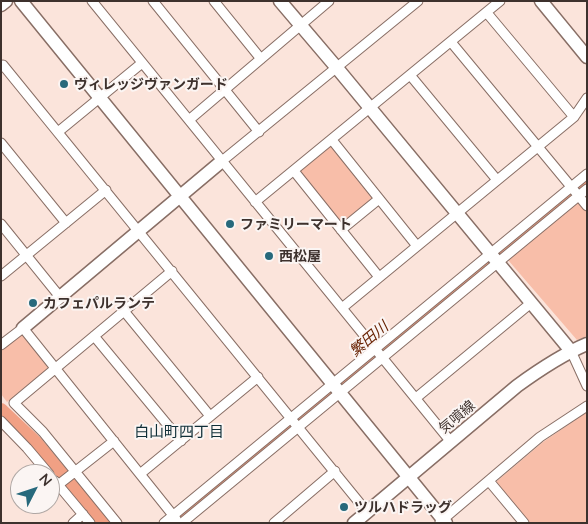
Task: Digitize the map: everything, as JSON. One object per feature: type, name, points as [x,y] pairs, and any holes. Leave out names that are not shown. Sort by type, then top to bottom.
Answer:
[{"type":"street","points":[[1,5],[6,1]]},
{"type":"street","points":[[21,1],[443,522],[540,437],[587,406]]},
{"type":"street","points":[[92,1],[451,442]]},
{"type":"street","points":[[152,1],[259,132]]},
{"type":"street","points":[[214,1],[261,59]]},
{"type":"street","points":[[280,1],[571,351],[587,386]]},
{"type":"street","points":[[189,120],[329,1]]},
{"type":"street","points":[[1,345],[418,1]]},
{"type":"street","points":[[255,202],[500,1]]},
{"type":"street","points":[[541,1],[587,57]]},
{"type":"street","points":[[487,13],[574,117]]},
{"type":"street","points":[[450,42],[587,206]]},
{"type":"street","points":[[58,132],[142,63]]},
{"type":"street","points":[[1,67],[3,65],[139,230],[367,512]]},
{"type":"street","points":[[410,75],[497,180]]},
{"type":"street","points":[[342,308],[574,117],[587,98]]},
{"type":"street","points":[[332,140],[417,246]]},
{"type":"street","points":[[1,143],[66,223]]},
{"type":"street","points":[[294,171],[379,277]]},
{"type":"street","points":[[164,523],[291,417],[382,357],[587,174]]},
{"type":"street","points":[[23,328],[181,523],[298,426],[374,348],[587,189]]},
{"type":"street","points":[[1,276],[106,190]]},
{"type":"street","points":[[341,230],[379,199]]},
{"type":"street","points":[[1,224],[60,297]]},
{"type":"street","points":[[117,523],[43,432],[14,403],[172,271]]},
{"type":"street","points":[[416,398],[531,303]]},
{"type":"street","points":[[124,311],[210,416]]},
{"type":"street","points":[[94,336],[181,441]]},
{"type":"street","name":"気噴線","points":[[354,523],[517,386],[542,368],[587,344]]},
{"type":"street","points":[[140,474],[258,377]]},
{"type":"street","points":[[1,421],[41,464]]},
{"type":"street","points":[[60,483],[114,441]]},
{"type":"street","points":[[274,523],[335,471]]},
{"type":"street","points":[[489,480],[524,523]]},
{"type":"street","points":[[60,487],[90,523]]},
{"type":"street","points":[[73,523],[82,514]]},
{"type":"shaded area","points":[[329,146],[332,147],[374,197],[373,201],[344,225],[341,225],[299,174],[300,170]]},
{"type":"shaded area","points":[[580,201],[587,209],[587,336],[577,340],[508,260]]},
{"type":"shaded area","points":[[18,334],[22,334],[48,366],[47,370],[7,402],[1,394],[1,348]]},
{"type":"shaded area","points":[[587,412],[587,523],[528,523],[497,484],[497,481],[543,442]]},
{"type":"waterway","name":"繁田川","points":[[172,523],[587,181]]},
{"type":"waterway","name":"繁田川","points":[[1,410],[35,442],[102,523]]},
{"type":"place","name":"ヴィレッジヴァンガード","points":[[64,84]]},
{"type":"place","name":"ファミリーマート","points":[[230,224]]},
{"type":"place","name":"西松屋","points":[[269,256]]},
{"type":"place","name":"カフェパルランテ","points":[[33,303]]},
{"type":"place","name":"ツルハドラッグ","points":[[344,507]]},
{"type":"district","name":"白山町四丁目","points":[[179,432]]}]
